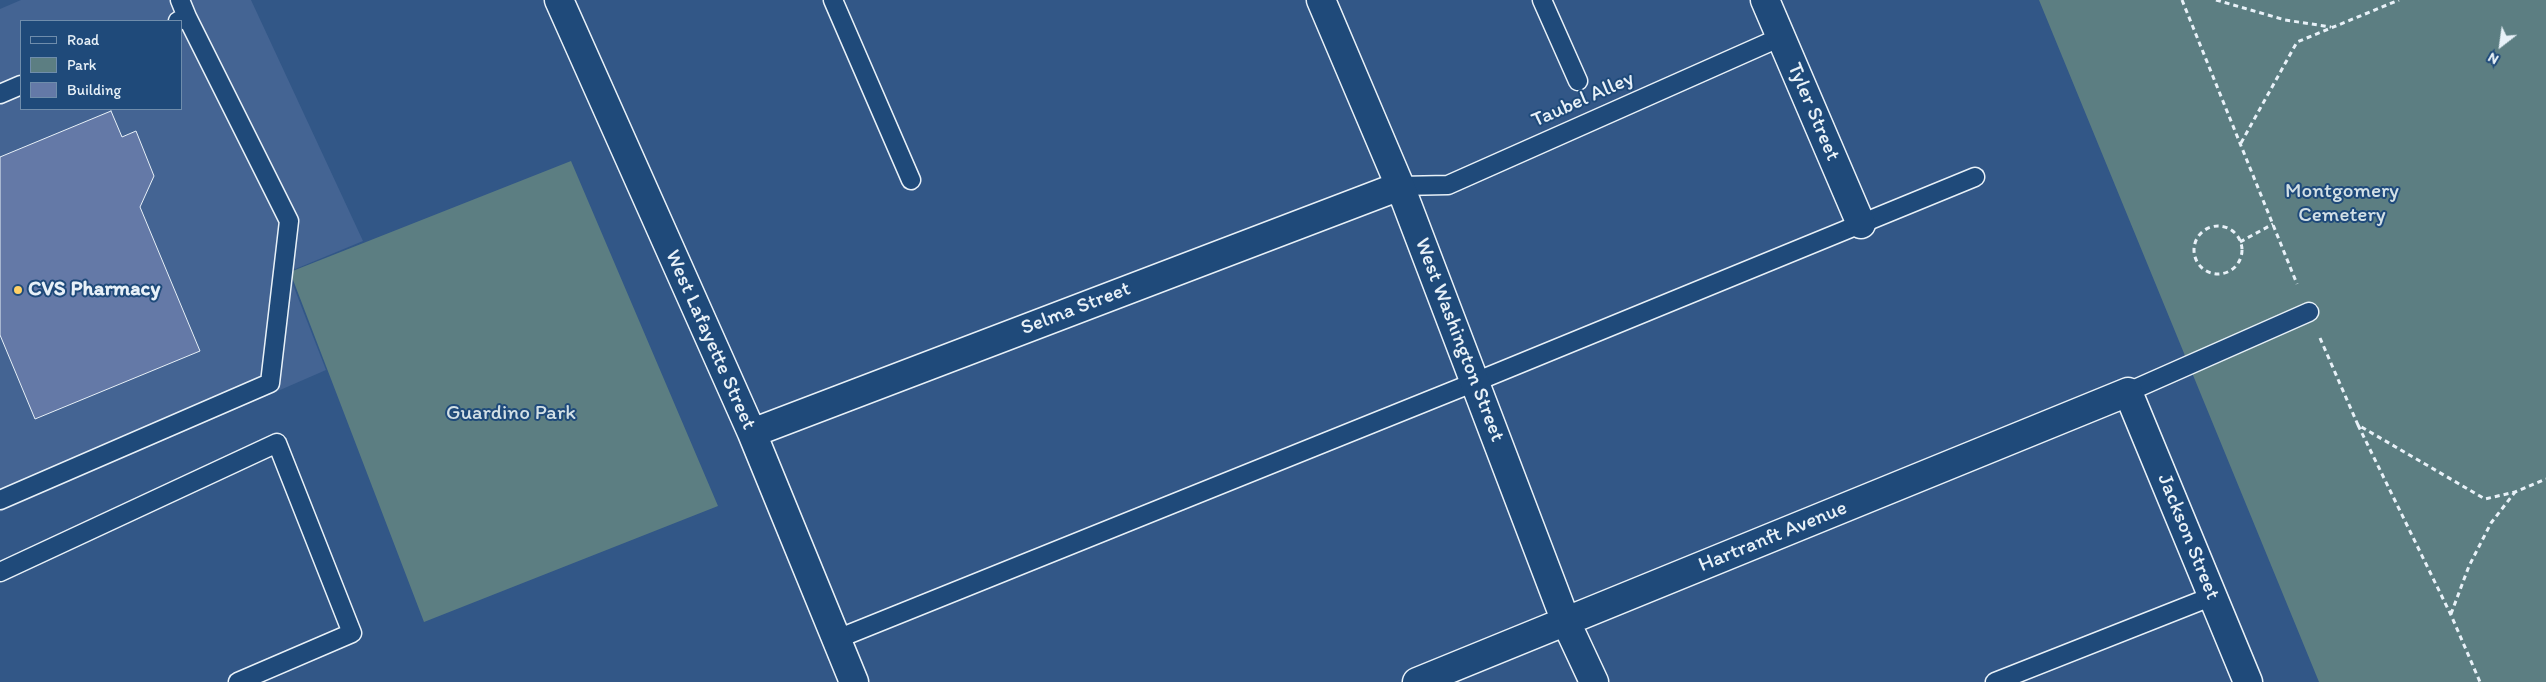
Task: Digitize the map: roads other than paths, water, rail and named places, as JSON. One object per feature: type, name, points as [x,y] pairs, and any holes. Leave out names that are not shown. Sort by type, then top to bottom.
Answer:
[{"type":"street","name":"West Lafayette Street","points":[[559,0],[752,433],[854,682]]},
{"type":"street","name":"West Washington Street","points":[[1321,0],[1400,186],[1566,622],[1594,682]]},
{"type":"street","name":"Tyler Street","points":[[1765,0],[1861,224]]},
{"type":"street","name":"Selma Street","points":[[752,433],[1400,186]]},
{"type":"street","name":"Jackson Street","points":[[2128,392],[2248,682]]},
{"type":"street","name":"Hartranft Avenue","points":[[1417,682],[2128,392]]},
{"type":"lane","points":[[0,500],[270,383],[289,221],[182,19],[180,0]]},
{"type":"lane","points":[[833,0],[911,180]]},
{"type":"lane","points":[[1542,0],[1578,81]]},
{"type":"lane","name":"Taubel Alley","points":[[1400,186],[1448,184],[1781,37]]},
{"type":"lane","points":[[0,94],[20,86]]},
{"type":"lane","points":[[837,639],[1475,382],[1976,177]]},
{"type":"lane","points":[[2128,392],[2308,312]]},
{"type":"lane","points":[[0,572],[277,443],[352,634],[238,682]]},
{"type":"lane","points":[[1995,682],[2213,596]]},
{"type":"place","name":"CVS Pharmacy","points":[[18,290]]},
{"type":"park label","name":"Montgomery Cemetery","points":[[2342,204]]},
{"type":"park label","name":"Guardino Park","points":[[511,414]]}]
